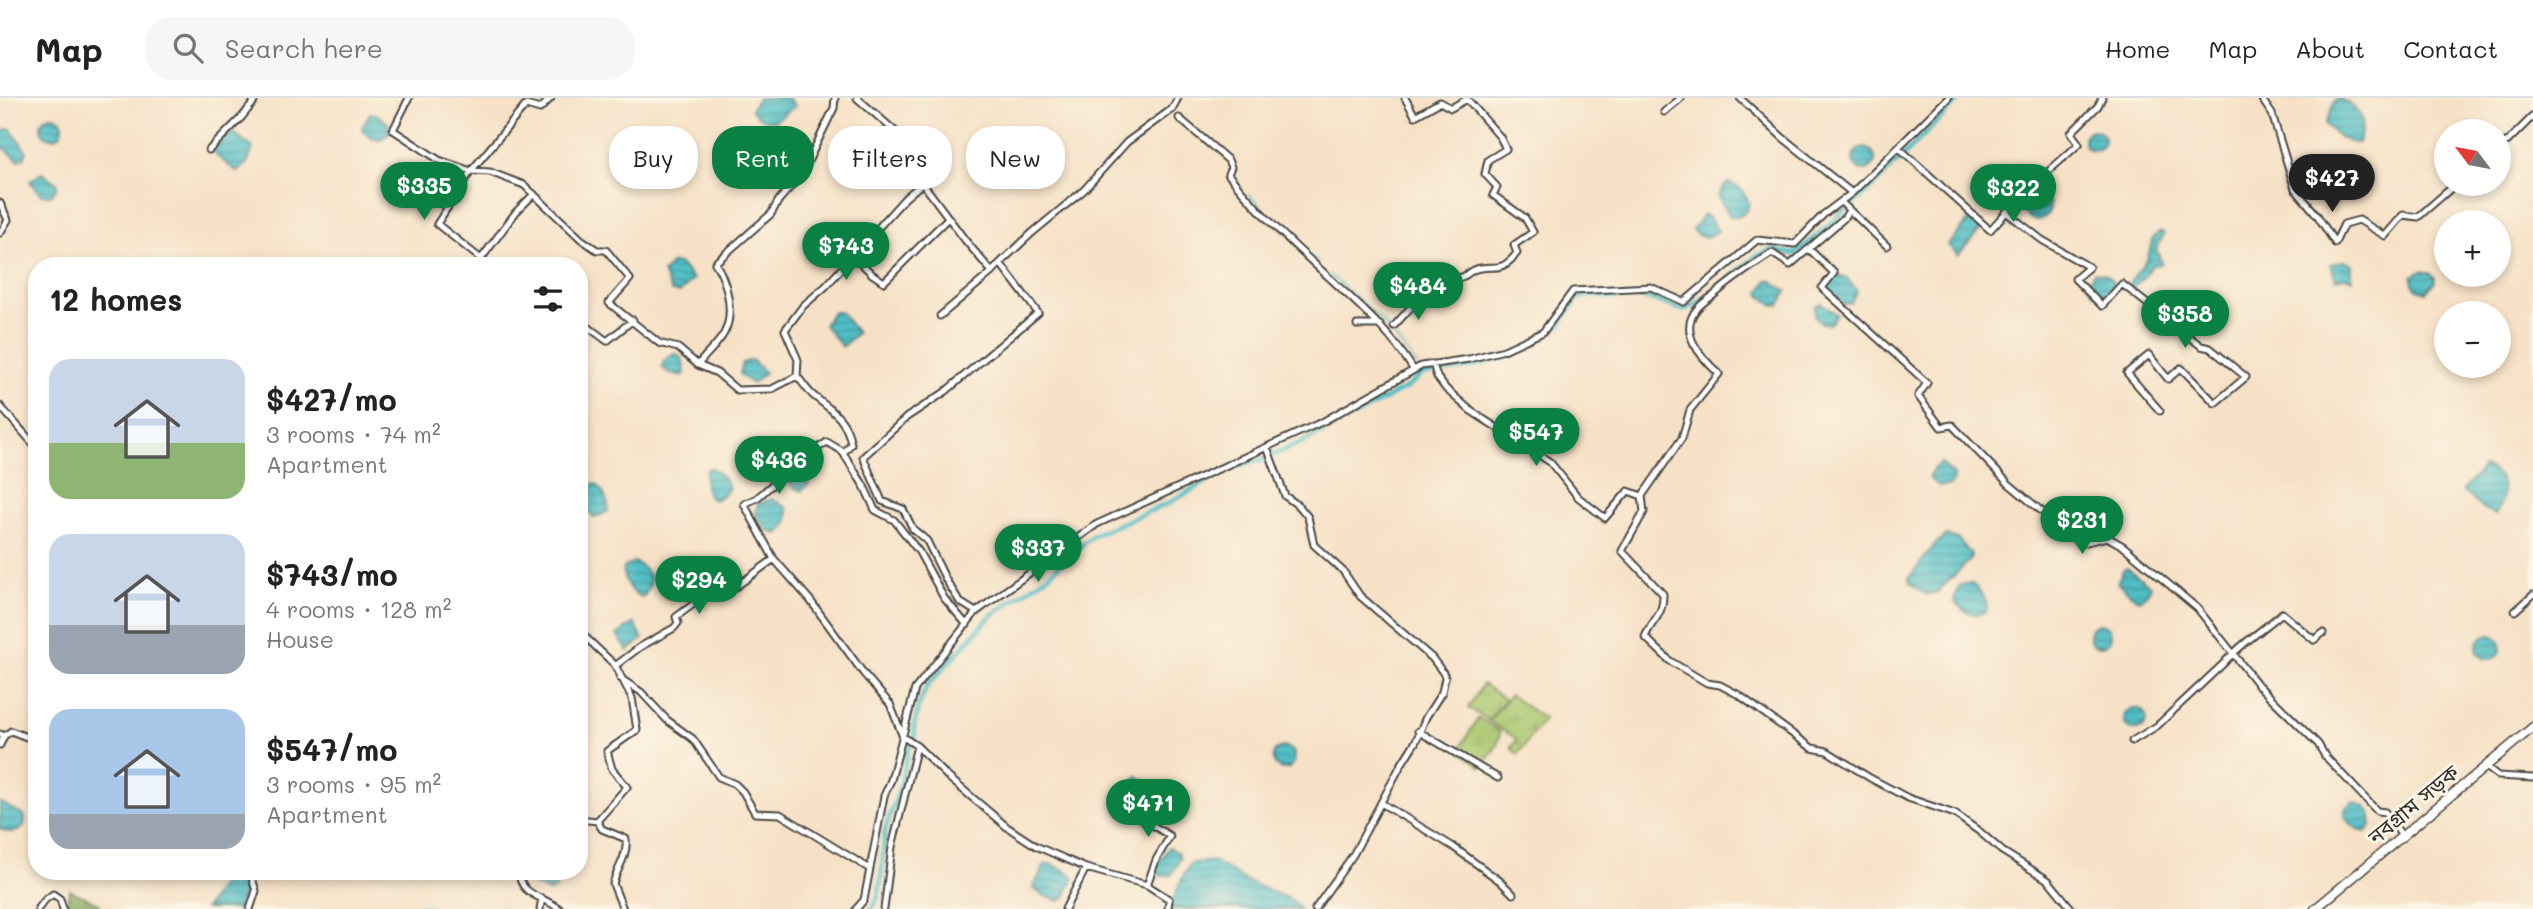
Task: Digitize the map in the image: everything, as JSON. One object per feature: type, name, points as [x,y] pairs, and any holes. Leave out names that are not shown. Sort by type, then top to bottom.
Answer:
[{"type":"main road","name":"নবগ্রাম সড়ক","points":[[2315,909],[2533,727]]},
{"type":"street","points":[[209,150],[242,117],[254,102],[252,98]]},
{"type":"street","points":[[409,98],[393,130],[439,160],[471,171],[490,172],[524,185],[581,239],[597,250],[606,250],[630,279],[609,303],[659,343],[678,348],[698,365],[717,373],[737,390],[772,389],[797,376]]},
{"type":"street","points":[[478,257],[437,224],[471,171],[526,105],[540,109],[551,98]]},
{"type":"street","points":[[698,365],[727,327],[725,285],[723,275],[715,263],[771,214],[779,200],[802,174],[834,108],[835,98]]},
{"type":"street","points":[[857,98],[889,126]]},
{"type":"street","points":[[940,316],[992,272],[1031,233],[1084,190],[1127,142],[1172,109],[1178,98]]},
{"type":"street","points":[[1394,326],[1416,301],[1438,283],[1463,277],[1474,270],[1501,268],[1510,262],[1517,254],[1514,245],[1533,232],[1525,218],[1493,195],[1497,187],[1485,174],[1488,160],[1506,149],[1487,121],[1466,99],[1451,108],[1440,102],[1415,116],[1405,98]]},
{"type":"street","points":[[1664,112],[1681,98]]},
{"type":"street","points":[[1740,98],[1782,137],[1852,193]]},
{"type":"street","points":[[884,909],[911,742],[915,689],[976,611],[1097,524],[1268,450],[1413,369],[1504,350],[1543,332],[1573,291],[1651,287],[1684,302],[1757,240],[1795,244],[1824,214],[1852,193],[1948,98]]},
{"type":"street","points":[[1898,147],[1990,230],[2079,144],[2071,133],[2098,106],[2102,98]]},
{"type":"street","points":[[2261,98],[2272,114],[2295,189],[2317,215],[2335,243],[2344,224],[2359,220],[2385,236],[2403,215],[2418,216],[2442,196]]},
{"type":"street","points":[[1487,121],[1494,115]]},
{"type":"street","points":[[1179,118],[1228,160],[1231,167],[1228,174],[1245,196],[1291,243],[1380,325],[1400,347],[1413,369]]},
{"type":"street","points":[[2511,136],[2533,119]]},
{"type":"street","points":[[842,451],[844,453],[851,444],[849,433],[832,408],[813,396],[797,376],[798,359],[785,330],[803,306],[916,189]]},
{"type":"street","points":[[928,189],[992,272]]},
{"type":"street","points":[[482,257],[516,212],[534,194]]},
{"type":"street","points":[[1842,202],[1886,246]]},
{"type":"street","points":[[0,203],[8,220],[0,233]]},
{"type":"street","points":[[1849,211],[1790,265],[1772,253],[1697,309],[1690,321],[1691,340],[1705,362],[1719,374],[1690,410],[1682,438],[1642,496],[1644,512],[1622,551],[1663,594],[1662,612],[1651,624],[1645,637],[1670,661],[1699,678],[1739,695],[1812,748],[1827,751],[1908,798],[1955,814],[2002,851],[2048,880],[2072,909]]},
{"type":"street","points":[[2006,212],[2042,240],[2089,267],[2075,279],[2102,306],[2122,284],[2201,346],[2210,348],[2246,377],[2215,403],[2181,368],[2168,379],[2149,355],[2127,373],[2160,411]]},
{"type":"street","points":[[853,255],[884,282],[948,218]]},
{"type":"street","points":[[1809,250],[1834,273],[1822,288],[1927,383],[1918,396],[1941,427],[1952,425],[2008,484],[2075,539],[2083,543],[2107,537],[2123,546],[2187,599],[2266,694],[2318,744],[2325,756],[2377,811],[2385,812],[2402,836]]},
{"type":"street","points":[[976,611],[960,602],[927,541],[913,529],[903,509],[882,502],[863,457],[907,417],[945,392],[1038,313],[1000,263]]},
{"type":"street","points":[[588,327],[607,341],[633,320]]},
{"type":"street","points":[[1357,325],[1380,325]]},
{"type":"street","points":[[1434,366],[1437,377],[1446,389],[1471,411],[1550,462],[1578,497],[1605,518],[1628,491],[1642,496]]},
{"type":"street","points":[[0,406],[28,438]]},
{"type":"street","points":[[967,625],[944,598],[919,552],[894,520],[875,509],[842,451],[827,442],[797,463],[757,498],[744,504],[774,559],[810,600],[864,674],[890,704],[911,742],[1007,827],[1036,846],[1086,868],[1147,885],[1169,899],[1168,909]]},
{"type":"street","points":[[1268,450],[1285,496],[1308,517],[1314,545],[1343,571],[1360,596],[1413,641],[1444,674],[1442,692],[1418,731],[1416,741],[1353,855],[1315,909]]},
{"type":"street","points":[[615,666],[674,628],[678,623],[676,617],[718,586],[726,594],[774,559]]},
{"type":"street","points":[[2515,611],[2533,595]]},
{"type":"street","points":[[2132,741],[2157,726],[2233,653],[2282,614],[2314,640],[2323,633]]},
{"type":"street","points":[[588,640],[615,666],[632,698],[637,730],[607,751],[612,769],[626,787],[597,821]]},
{"type":"street","points":[[620,677],[642,692],[667,720],[693,740],[719,777],[735,784],[743,792],[755,813],[780,814],[870,869]]},
{"type":"street","points":[[0,745],[2,735],[11,731],[28,738]]},
{"type":"street","points":[[1418,731],[1498,778]]},
{"type":"street","points":[[856,909],[864,900],[884,796],[911,742]]},
{"type":"street","points":[[2485,766],[2498,776],[2533,778]]},
{"type":"street","points":[[1117,803],[1170,836],[1156,860],[1147,885]]},
{"type":"street","points":[[1381,803],[1452,846],[1500,881],[1513,894]]},
{"type":"street","points":[[588,820],[597,821]]},
{"type":"street","points":[[597,821],[602,829],[626,839],[625,857],[613,884],[623,909]]},
{"type":"street","points":[[1065,909],[1086,868]]},
{"type":"street","points":[[250,909],[256,891],[253,880]]},
{"type":"street","points":[[518,880],[524,889],[560,909]]},
{"type":"street","points":[[38,909],[53,894],[60,899],[63,909]]},
{"type":"street","points":[[540,909],[541,898]]},
{"type":"green space","points":[[1483,684],[1505,700],[1488,720],[1468,708]]},
{"type":"green space","points":[[1510,695],[1544,719],[1518,754],[1511,748],[1517,739],[1489,721]]},
{"type":"green space","points":[[1478,718],[1500,731],[1496,746],[1481,767],[1459,750]]},
{"type":"green space","points":[[70,890],[100,904],[97,909],[64,909]]},
{"type":"water","points":[[758,98],[788,98],[795,106],[775,121],[768,120],[751,109]]},
{"type":"water","points":[[2339,98],[2353,107],[2360,116],[2362,127],[2358,143],[2344,140],[2325,124],[2335,100]]},
{"type":"water","points":[[370,113],[388,123],[389,133],[382,138],[373,138],[363,132],[362,128]]},
{"type":"water","points":[[52,116],[60,119],[63,127],[60,135],[52,138],[44,135],[41,127],[44,119]]},
{"type":"water","points":[[6,129],[11,129],[27,152],[24,158],[18,160],[0,144],[0,136]]},
{"type":"water","points":[[2090,130],[2098,130],[2104,140],[2098,150],[2090,150],[2084,144],[2084,136]]},
{"type":"water","points":[[232,131],[253,148],[247,164],[237,172],[213,150]]},
{"type":"water","points":[[1864,148],[1872,151],[1875,159],[1872,167],[1864,170],[1856,167],[1853,159],[1856,151]]},
{"type":"water","points":[[42,173],[57,183],[57,188],[51,195],[41,195],[30,181]]},
{"type":"water","points":[[1729,183],[1740,188],[1749,202],[1746,211],[1738,216],[1731,217],[1718,197],[1723,187]]},
{"type":"water","points":[[2036,192],[2046,196],[2050,206],[2046,216],[2036,220],[2026,216],[2022,206],[2026,196]]},
{"type":"water","points":[[1703,215],[1709,218],[1718,231],[1712,235],[1698,235],[1692,230]]},
{"type":"water","points":[[1970,219],[1981,229],[1958,255],[1948,245]]},
{"type":"water","points":[[2162,232],[2164,235],[2156,249],[2162,263],[2153,264],[2143,279],[2133,287],[2128,285],[2148,258],[2152,240]]},
{"type":"water","points":[[2344,261],[2352,264],[2352,279],[2336,279],[2330,264]]},
{"type":"water","points":[[672,263],[680,264],[693,279],[680,293],[671,291],[663,273]]},
{"type":"water","points":[[2422,271],[2430,273],[2434,276],[2434,283],[2426,292],[2415,287],[2412,276]]},
{"type":"water","points":[[2094,272],[2106,274],[2113,281],[2112,287],[2103,298],[2094,293],[2087,284]]},
{"type":"water","points":[[1835,275],[1846,278],[1857,290],[1851,303],[1844,304],[1827,290],[1827,284]]},
{"type":"water","points":[[1767,280],[1787,291],[1780,305],[1774,305],[1761,296],[1760,292]]},
{"type":"water","points":[[1821,303],[1837,314],[1830,324],[1821,323],[1815,317],[1815,307]]},
{"type":"water","points":[[840,311],[857,333],[842,347],[824,325],[832,313]]},
{"type":"water","points":[[675,353],[682,358],[685,373],[683,376],[669,373],[662,367],[664,361]]},
{"type":"water","points":[[752,360],[765,373],[752,384],[740,375],[742,363]]},
{"type":"water","points":[[1941,463],[1954,475],[1954,481],[1950,485],[1939,486],[1929,478],[1933,469]]},
{"type":"water","points":[[2483,467],[2496,474],[2502,486],[2502,500],[2495,514],[2485,510],[2462,491]]},
{"type":"water","points":[[709,468],[722,476],[729,487],[716,500],[711,499],[705,487],[705,472]]},
{"type":"water","points":[[793,469],[798,469],[809,484],[801,491],[794,488],[786,478]]},
{"type":"water","points":[[595,483],[608,504],[608,511],[595,518],[588,510],[588,487]]},
{"type":"water","points":[[772,499],[787,508],[788,513],[786,527],[776,534],[767,530],[755,513],[758,503]]},
{"type":"water","points":[[1947,535],[1959,540],[1971,554],[1970,560],[1937,592],[1927,595],[1910,583],[1909,578],[1935,544]]},
{"type":"water","points":[[634,562],[650,577],[649,587],[643,597],[631,590],[624,577],[623,568]]},
{"type":"water","points":[[2127,568],[2151,586],[2147,594],[2139,600],[2117,583],[2123,570]]},
{"type":"water","points":[[1971,583],[1986,601],[1987,607],[1979,614],[1963,609],[1955,602],[1954,597],[1960,585]]},
{"type":"water","points":[[634,623],[643,639],[628,651],[617,635]]},
{"type":"water","points":[[2096,624],[2104,624],[2111,631],[2111,639],[2104,646],[2096,646],[2089,639],[2089,631]]},
{"type":"water","points":[[2489,635],[2497,639],[2501,647],[2497,655],[2489,659],[2481,655],[2477,647],[2481,639]]},
{"type":"water","points":[[2135,708],[2143,711],[2146,719],[2143,727],[2135,730],[2127,727],[2124,719],[2127,711]]},
{"type":"water","points":[[1284,747],[1292,750],[1295,758],[1292,766],[1284,769],[1276,766],[1273,758],[1276,750]]},
{"type":"water","points":[[1137,776],[1155,786],[1138,813],[1121,803]]},
{"type":"water","points":[[0,802],[25,816],[21,829],[10,832],[0,829]]},
{"type":"water","points":[[2353,802],[2370,813],[2371,822],[2367,832],[2358,830],[2345,818],[2345,809]]},
{"type":"water","points":[[1169,847],[1178,853],[1180,859],[1171,875],[1161,876],[1156,872],[1157,865]]},
{"type":"water","points":[[1214,861],[1246,881],[1292,900],[1300,909],[1170,909],[1179,884],[1191,863]]},
{"type":"water","points":[[1050,864],[1069,872],[1074,878],[1064,898],[1059,901],[1033,888],[1045,865]]},
{"type":"water","points":[[224,880],[246,880],[237,909],[205,909]]},
{"type":"water","points":[[558,880],[558,885],[548,892],[527,881]]},
{"type":"waterway","points":[[872,909],[881,881],[885,830],[901,784],[908,750],[915,738],[914,726],[919,704],[927,686],[992,615],[1045,578],[1093,535],[1167,504],[1235,466],[1261,460],[1305,441],[1408,387],[1421,374],[1466,368],[1525,351],[1560,325],[1578,298],[1594,295],[1611,298],[1637,297],[1652,299],[1683,310],[1698,303],[1757,256],[1771,250],[1795,254],[1864,195],[1961,98]]},
{"type":"waterway","points":[[1249,195],[1284,232]]},
{"type":"waterway","points":[[1304,251],[1318,263]]},
{"type":"waterway","points":[[1329,274],[1382,321],[1417,365]]},
{"type":"waterway","points":[[418,909],[432,909]]}]
